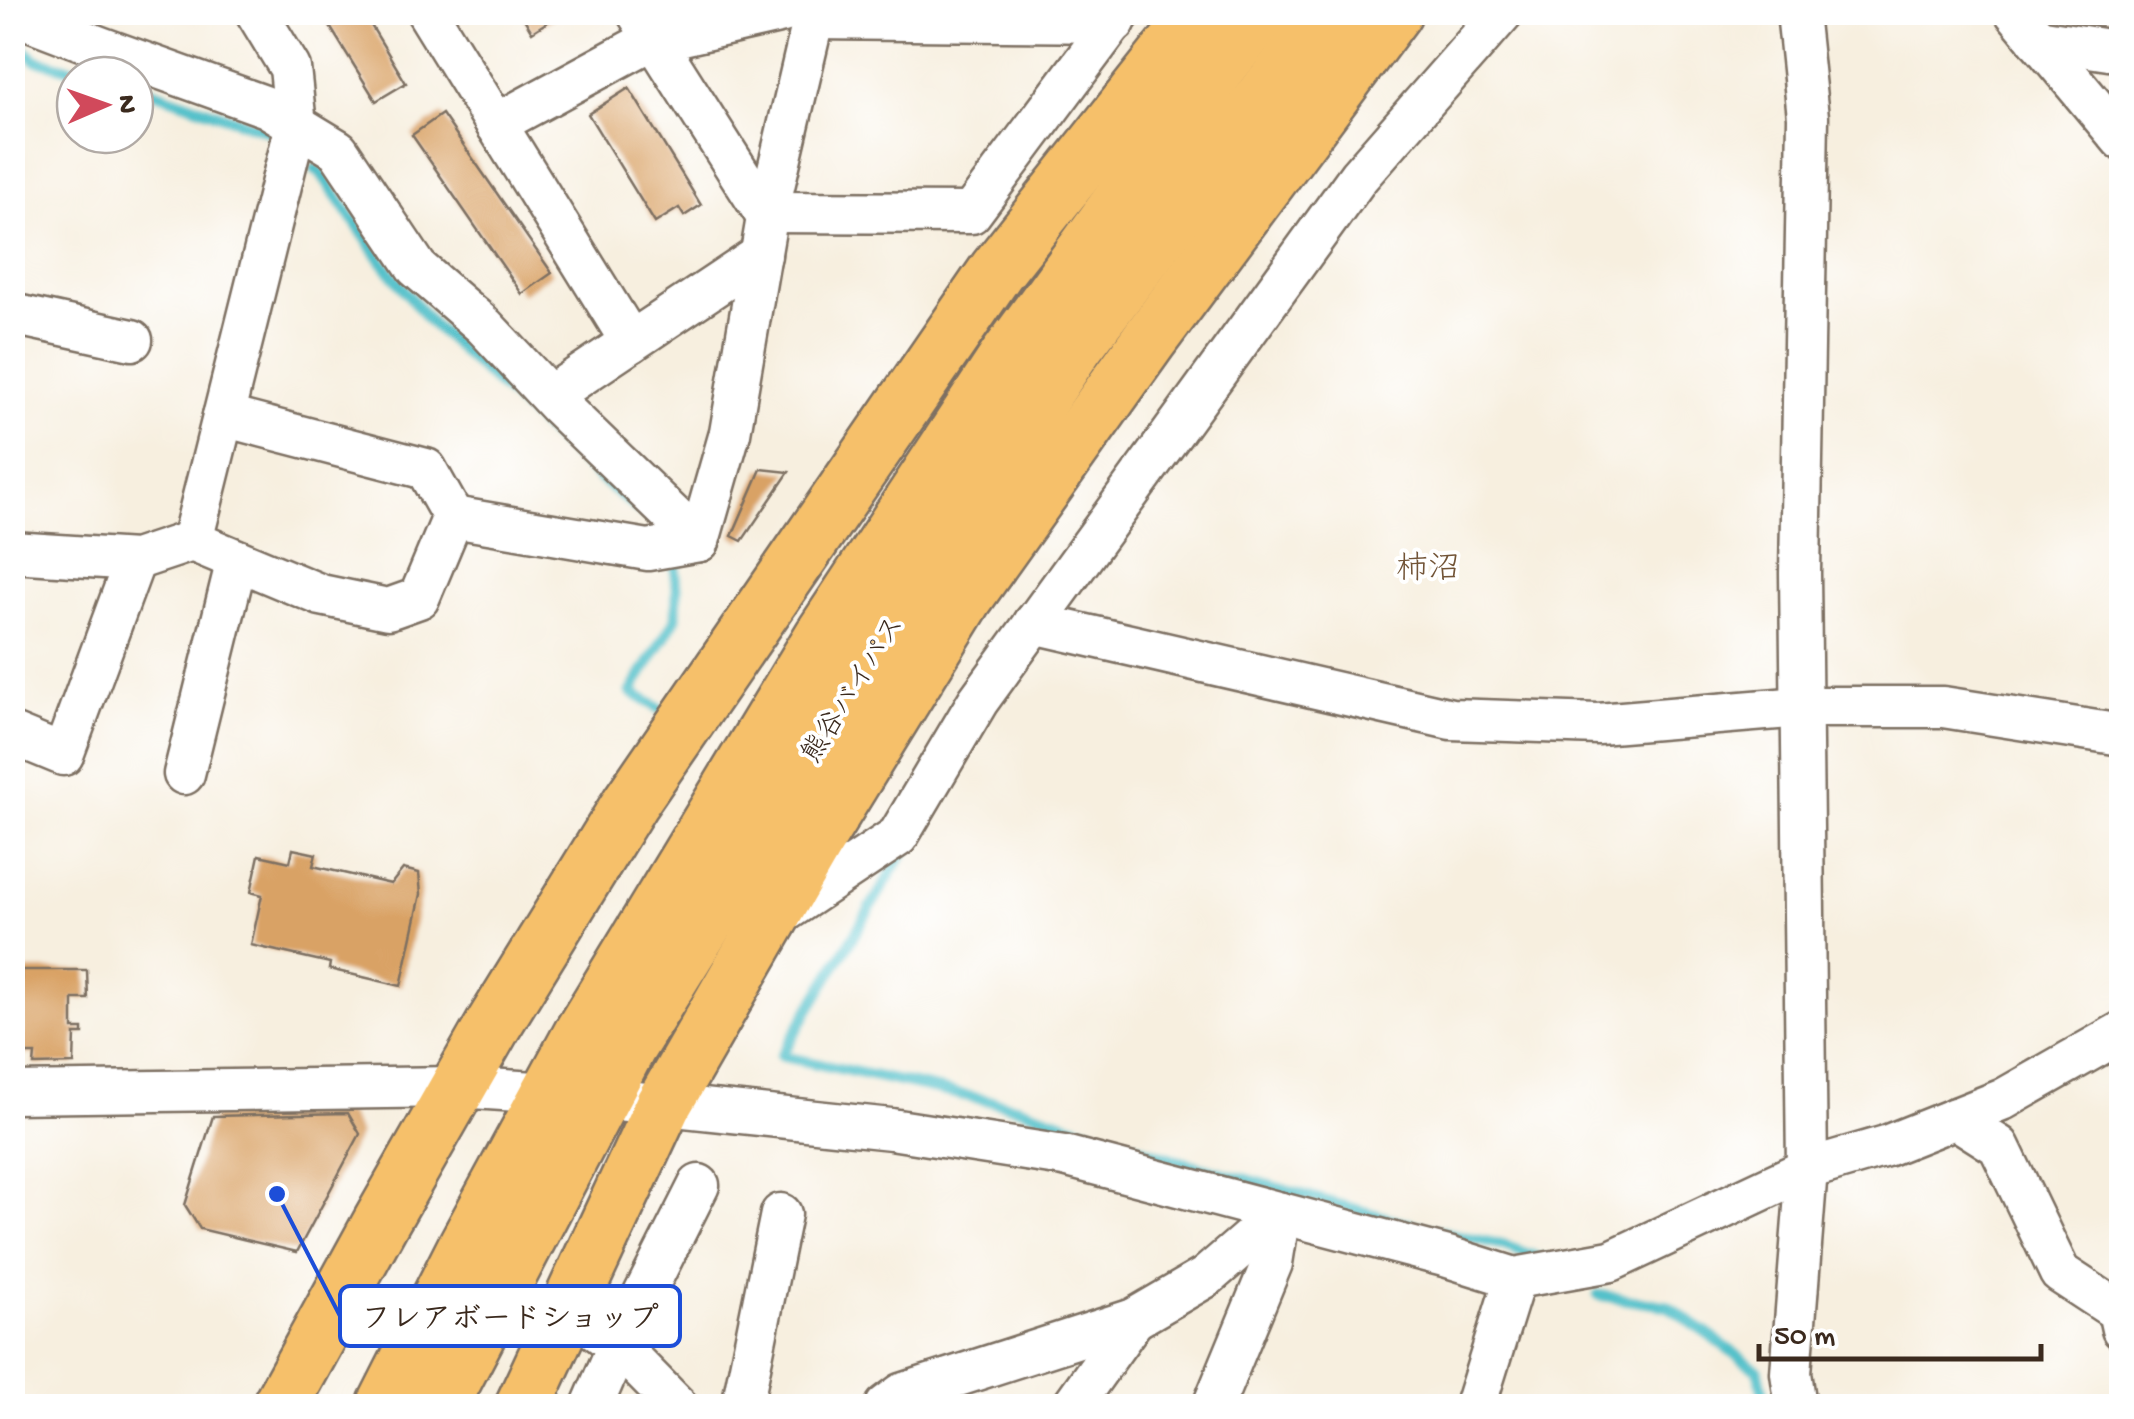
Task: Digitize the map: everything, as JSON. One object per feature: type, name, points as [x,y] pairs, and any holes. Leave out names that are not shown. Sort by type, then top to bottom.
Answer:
[{"type":"highway","points":[[280,1406],[457,1087],[630,803],[996,270],[1201,12]]},
{"type":"highway","name":"熊谷バイパス","points":[[440,1406],[576,1096],[583,1031],[844,604],[1008,356],[1262,12]]},
{"type":"highway","name":"熊谷バイパス","points":[[385,1406],[467,1244],[576,1096],[628,1047],[884,634],[1054,378],[1329,12]]},
{"type":"highway","points":[[523,1406],[663,1105],[814,842],[965,598],[1150,340],[1394,12]]},
{"type":"street","points":[[18,12],[32,21],[123,55]]},
{"type":"street","points":[[100,12],[127,55]]},
{"type":"street","points":[[192,541],[296,124],[290,68],[256,12]]},
{"type":"street","points":[[428,12],[631,342]]},
{"type":"street","points":[[768,922],[898,836],[978,701],[1359,176],[1502,12]]},
{"type":"street","points":[[1796,1406],[1790,1373],[1807,1169],[1800,573],[1808,116],[1797,12]]},
{"type":"street","points":[[645,26],[678,36],[804,14],[1118,17]]},
{"type":"street","points":[[697,541],[730,433],[804,14]]},
{"type":"street","points":[[550,396],[631,342],[765,228],[971,213],[1118,17]]},
{"type":"street","points":[[2023,20],[2122,52]]},
{"type":"street","points":[[2023,20],[2122,140]]},
{"type":"street","points":[[496,124],[645,26]]},
{"type":"street","points":[[645,26],[765,228]]},
{"type":"street","points":[[155,67],[267,107],[338,150],[417,268],[484,326],[697,541]]},
{"type":"street","points":[[12,314],[132,340]]},
{"type":"street","points":[[223,416],[426,469],[454,516],[648,550],[697,541]]},
{"type":"street","points":[[12,552],[134,560],[192,541],[321,595],[388,609],[419,598],[454,516]]},
{"type":"street","points":[[12,734],[63,755],[134,560]]},
{"type":"street","points":[[184,774],[238,560]]},
{"type":"street","points":[[1034,624],[1451,719],[1598,724],[1801,707],[1943,707],[2122,735]]},
{"type":"street","points":[[12,1093],[457,1087],[891,1129],[1064,1156],[1448,1256],[1514,1278],[1611,1261],[1807,1169],[1886,1146],[2004,1100],[2122,1032]]},
{"type":"street","points":[[1955,1118],[1999,1146],[2060,1273],[2104,1287],[2118,1311],[2122,1329]]},
{"type":"street","points":[[592,1406],[699,1185]]},
{"type":"street","points":[[886,1406],[902,1394],[1134,1319],[1206,1277],[1280,1213]]},
{"type":"street","points":[[1213,1406],[1272,1263],[1280,1213]]},
{"type":"street","points":[[742,1406],[781,1214]]},
{"type":"street","points":[[1475,1406],[1514,1278]]},
{"type":"street","points":[[568,1308],[618,1346],[677,1406]]},
{"type":"street","points":[[1072,1406],[1134,1319]]},
{"type":"building","points":[[321,12],[363,12],[406,83],[376,101]]},
{"type":"building","points":[[520,12],[563,12],[532,32]]},
{"type":"building","points":[[629,88],[701,205],[684,216],[679,208],[655,223],[588,114]]},
{"type":"building","points":[[442,114],[552,273],[522,294],[412,135]]},
{"type":"building","points":[[761,469],[789,472],[742,541],[732,536]]},
{"type":"building","points":[[293,849],[316,854],[313,866],[391,884],[403,869],[419,873],[421,894],[401,986],[329,969],[330,963],[251,945],[262,895],[251,892],[259,855],[290,862]]},
{"type":"building","points":[[21,970],[87,970],[88,999],[73,999],[73,1029],[83,1029],[83,1034],[75,1034],[74,1064],[34,1065],[35,1054],[22,1054]]},
{"type":"building","points":[[348,1113],[360,1134],[297,1252],[200,1229],[185,1205],[213,1116]]},
{"type":"waterway","points":[[12,40],[36,60],[55,65]]},
{"type":"waterway","points":[[155,92],[268,131]]},
{"type":"waterway","points":[[315,169],[430,322],[599,478],[644,514]]},
{"type":"waterway","points":[[665,712],[631,692],[676,618],[674,553]]},
{"type":"waterway","points":[[904,852],[781,1056],[1018,1107],[1179,1161],[1413,1225],[1502,1245],[1545,1260]]},
{"type":"waterway","points":[[1598,1295],[1668,1306],[1758,1370],[1766,1406]]},
{"type":"place","name":"フレアボードショップ","points":[[277,1194]]},
{"type":"district","name":"柿沼","points":[[1428,566]]}]
